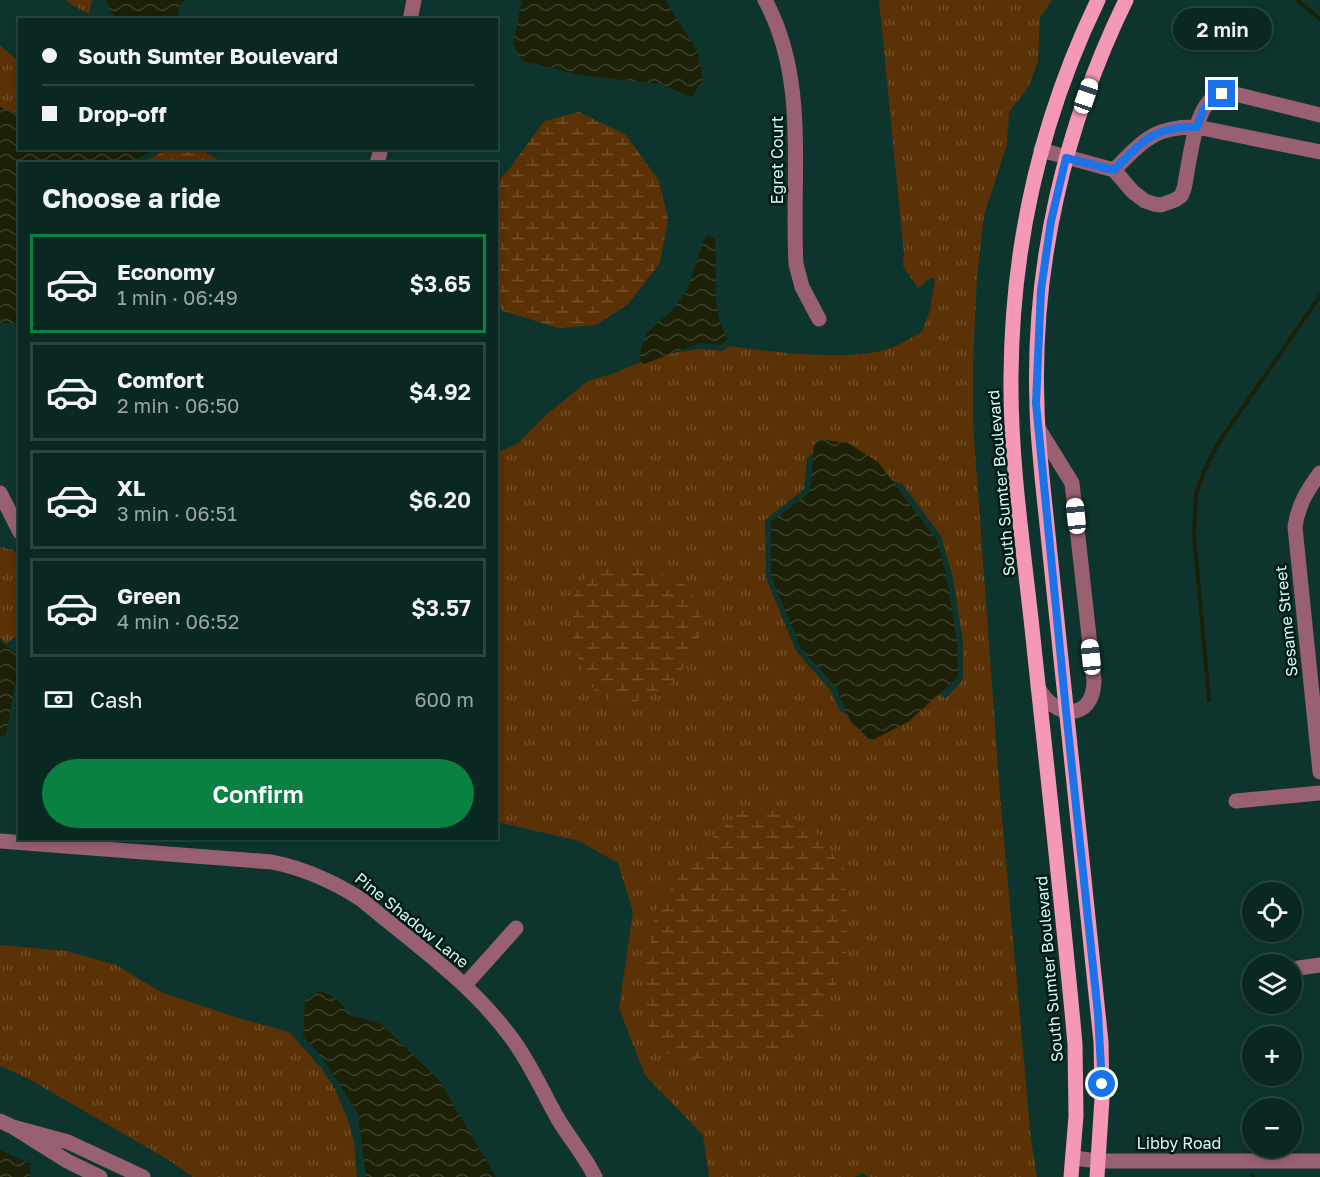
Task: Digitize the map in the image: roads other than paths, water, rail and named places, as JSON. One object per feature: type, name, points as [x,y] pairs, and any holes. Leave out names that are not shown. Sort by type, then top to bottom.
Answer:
[{"type":"main road","name":"South Sumter Boulevard","points":[[1071,1177],[1077,1089],[1075,1044],[1016,476],[1011,378],[1019,256],[1027,208],[1041,150],[1071,61],[1098,0]]},
{"type":"main road","points":[[1097,1177],[1102,1098],[1101,1042],[1038,428],[1037,358],[1041,290],[1051,221],[1066,158],[1093,75],[1126,0]]},
{"type":"street","points":[[410,18],[414,0]]},
{"type":"street","name":"Egret Court","points":[[765,0],[782,42],[793,91],[796,264],[802,286],[819,319]]},
{"type":"street","points":[[1041,150],[1114,170],[1133,192],[1145,201],[1161,205],[1175,200],[1184,189],[1197,127],[1206,105],[1214,97],[1222,94],[1235,94],[1320,115]]},
{"type":"street","points":[[1114,170],[1155,134],[1167,129],[1197,127],[1320,152]]},
{"type":"street","points":[[1038,428],[1072,483],[1094,681],[1093,694],[1086,705],[1077,711],[1066,711],[1047,700],[1038,687]]},
{"type":"street","name":"Sesame Street","points":[[1320,473],[1303,498],[1296,516],[1295,527],[1314,647],[1320,772]]},
{"type":"street","points":[[0,493],[18,527]]},
{"type":"street","points":[[1236,801],[1320,793]]},
{"type":"street","name":"Pine Shadow Lane","points":[[0,841],[85,843],[252,860],[291,866],[334,882],[362,900],[465,986],[485,1006],[512,1038],[595,1177]]},
{"type":"street","points":[[465,986],[516,928]]},
{"type":"street","points":[[1302,968],[1320,965]]},
{"type":"street","points":[[6,1124],[100,1177]]},
{"type":"street","points":[[6,1124],[68,1142],[142,1177]]},
{"type":"street","name":"Libby Road","points":[[1073,1158],[1099,1161],[1320,1161]]},
{"type":"street","points":[[1141,1177],[1142,1161]]},
{"type":"water","points":[[107,0],[185,0],[178,7],[179,18],[116,18],[111,13]]},
{"type":"water","points":[[522,0],[665,0],[697,50],[703,80],[692,97],[659,84],[581,75],[522,61],[513,44]]},
{"type":"water","points":[[0,107],[18,115],[18,150],[155,150],[130,162],[18,162],[18,323],[0,323]]},
{"type":"water","points":[[709,235],[715,239],[717,304],[722,329],[728,339],[721,345],[700,343],[644,364],[639,360],[647,333],[673,309],[687,290],[704,239]]},
{"type":"water","points":[[819,439],[848,443],[878,462],[937,540],[947,579],[957,642],[958,677],[909,721],[871,741],[851,722],[836,687],[801,649],[771,576],[771,522],[810,492],[814,444]]},
{"type":"water","points":[[0,641],[18,654],[18,667],[6,735],[0,737]]},
{"type":"water","points":[[320,991],[335,997],[351,1015],[381,1024],[439,1080],[496,1177],[366,1177],[358,1114],[324,1060],[303,1036],[305,1000]]},
{"type":"water","points":[[0,1150],[30,1163],[30,1177],[0,1177]]},
{"type":"waterway","points":[[1297,0],[1320,19]]},
{"type":"waterway","points":[[1209,700],[1194,535],[1196,494],[1217,445],[1320,296]]}]
